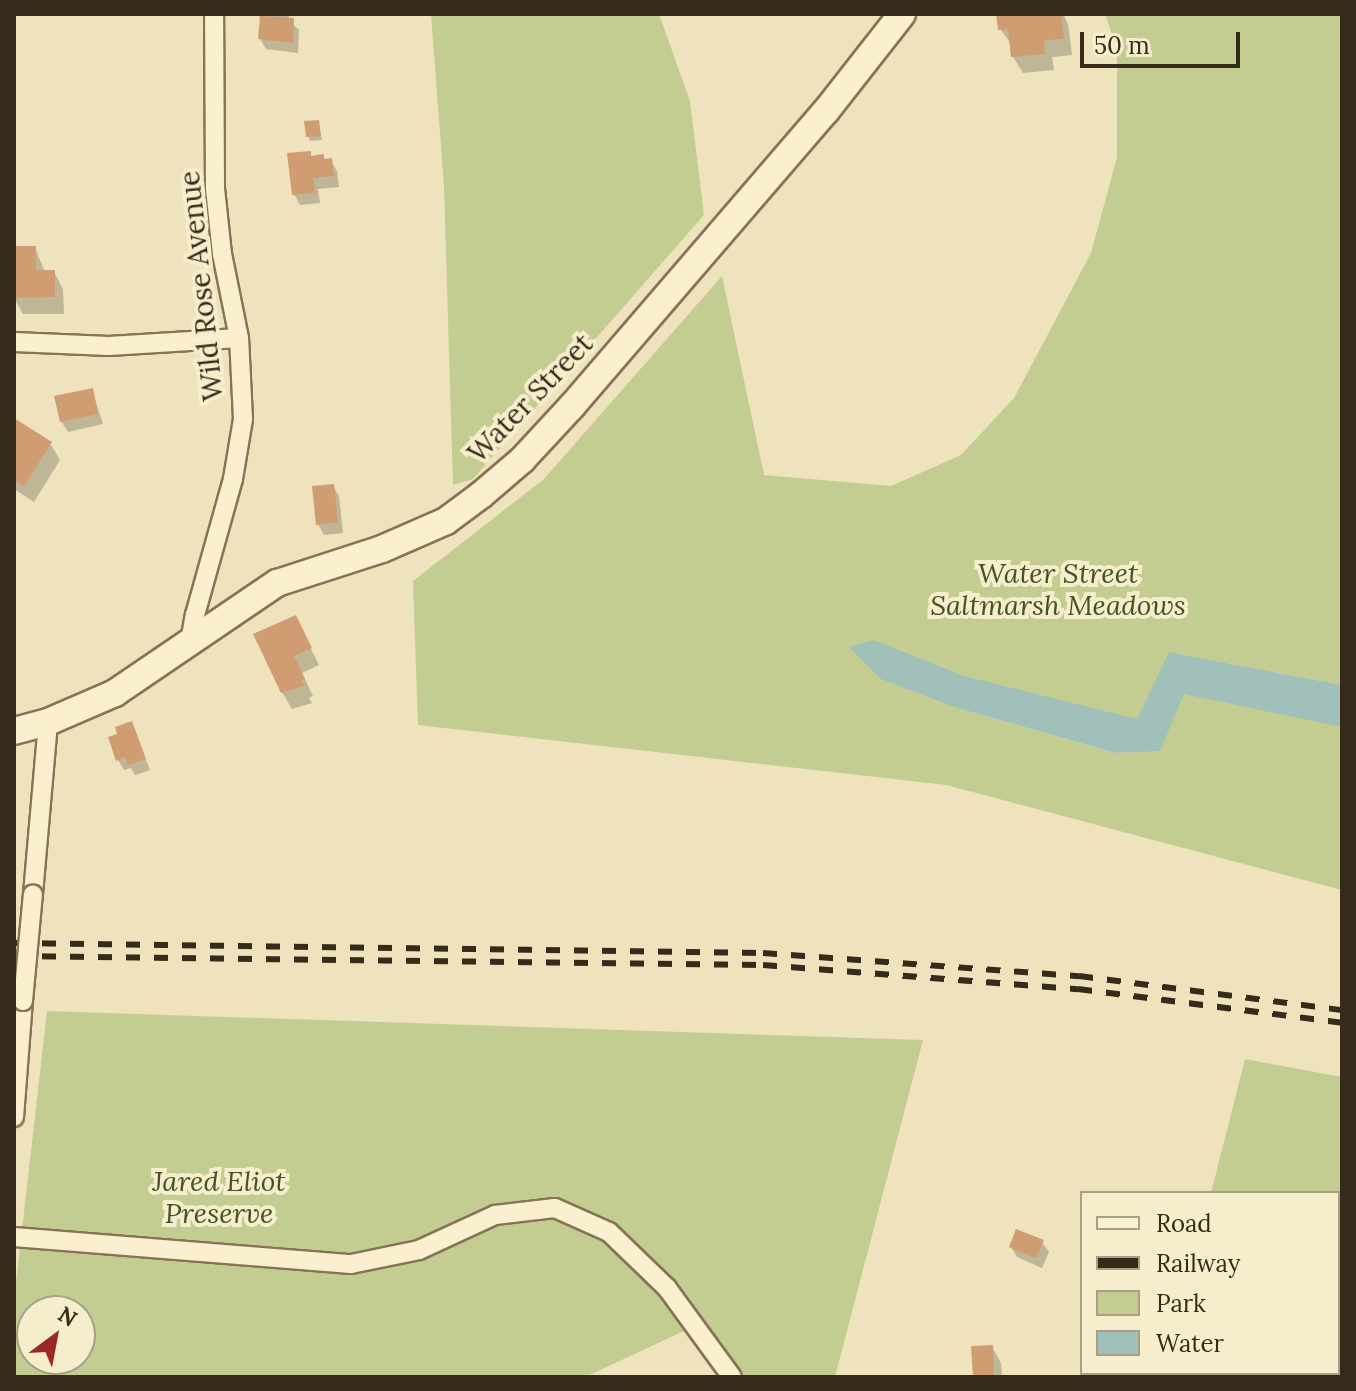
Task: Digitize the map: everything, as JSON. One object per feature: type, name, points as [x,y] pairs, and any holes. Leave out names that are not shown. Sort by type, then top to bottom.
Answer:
[{"type":"main road","name":"Water Street","points":[[14,731],[48,722],[115,693],[277,583],[382,549],[446,521],[522,460],[826,111],[902,14]]},
{"type":"street","name":"Wild Rose Avenue","points":[[190,642],[239,449],[243,398],[239,338],[222,254],[215,188],[214,14]]},
{"type":"street","points":[[14,342],[109,346],[239,338]]},
{"type":"street","points":[[14,1117],[48,722]]},
{"type":"street","points":[[14,1237],[351,1264],[419,1250],[495,1215],[555,1208],[609,1232],[621,1243],[667,1288],[732,1377]]},
{"type":"green space","points":[[431,14],[659,14],[690,101],[704,215],[473,479],[453,485],[444,186]]},
{"type":"green space","name":"Water Street Saltmarsh Meadows","points":[[1105,14],[1342,14],[1342,685],[1179,654],[1342,725],[1342,890],[946,785],[418,725],[413,581],[544,479],[722,276],[764,475],[891,486],[961,455],[1014,398],[1091,253],[1117,157],[1117,48]],"holes":[[[878,675],[1131,752],[1116,753],[957,708]]]},
{"type":"green space","name":"Jared Eliot Preserve","points":[[47,1011],[923,1040],[835,1377],[720,1377],[684,1331],[585,1377],[14,1377],[14,1300]]},
{"type":"green space","points":[[1245,1059],[1342,1077],[1342,1377],[1165,1377],[1340,1375],[1340,1191],[1212,1191]]},
{"type":"water","points":[[874,640],[964,676],[1137,719],[1169,652],[1342,685],[1342,727],[1184,694],[1160,751],[1116,753],[957,708],[881,679],[849,647]]},
{"type":"building","points":[[996,14],[1061,14],[1064,39],[1044,40],[1045,54],[1011,57],[1008,29],[998,30]]},
{"type":"building","points":[[260,16],[294,18],[293,43],[258,39]]},
{"type":"building","points":[[319,120],[321,136],[306,137],[304,121]]},
{"type":"building","points":[[311,151],[311,156],[324,154],[324,159],[332,158],[334,176],[313,178],[315,193],[292,195],[287,153]]},
{"type":"building","points":[[14,246],[36,246],[36,270],[55,270],[55,297],[14,298]]},
{"type":"building","points":[[93,388],[98,414],[60,422],[54,396]]},
{"type":"building","points":[[14,418],[52,442],[24,486],[14,480]]},
{"type":"building","points":[[334,484],[338,522],[316,525],[312,486]]},
{"type":"building","points":[[296,615],[312,648],[294,656],[305,679],[301,681],[304,686],[281,693],[253,634]]},
{"type":"building","points":[[132,721],[146,759],[128,765],[125,757],[116,761],[108,737],[117,734],[115,727]]},
{"type":"building","points":[[1016,1229],[1044,1240],[1036,1258],[1009,1247]]},
{"type":"building","points":[[993,1345],[994,1377],[973,1377],[971,1346]]},
{"type":"railway","points":[[14,943],[763,953],[1079,976],[1342,1010]]},
{"type":"railway","points":[[14,956],[763,965],[1078,989],[1342,1023]]}]
